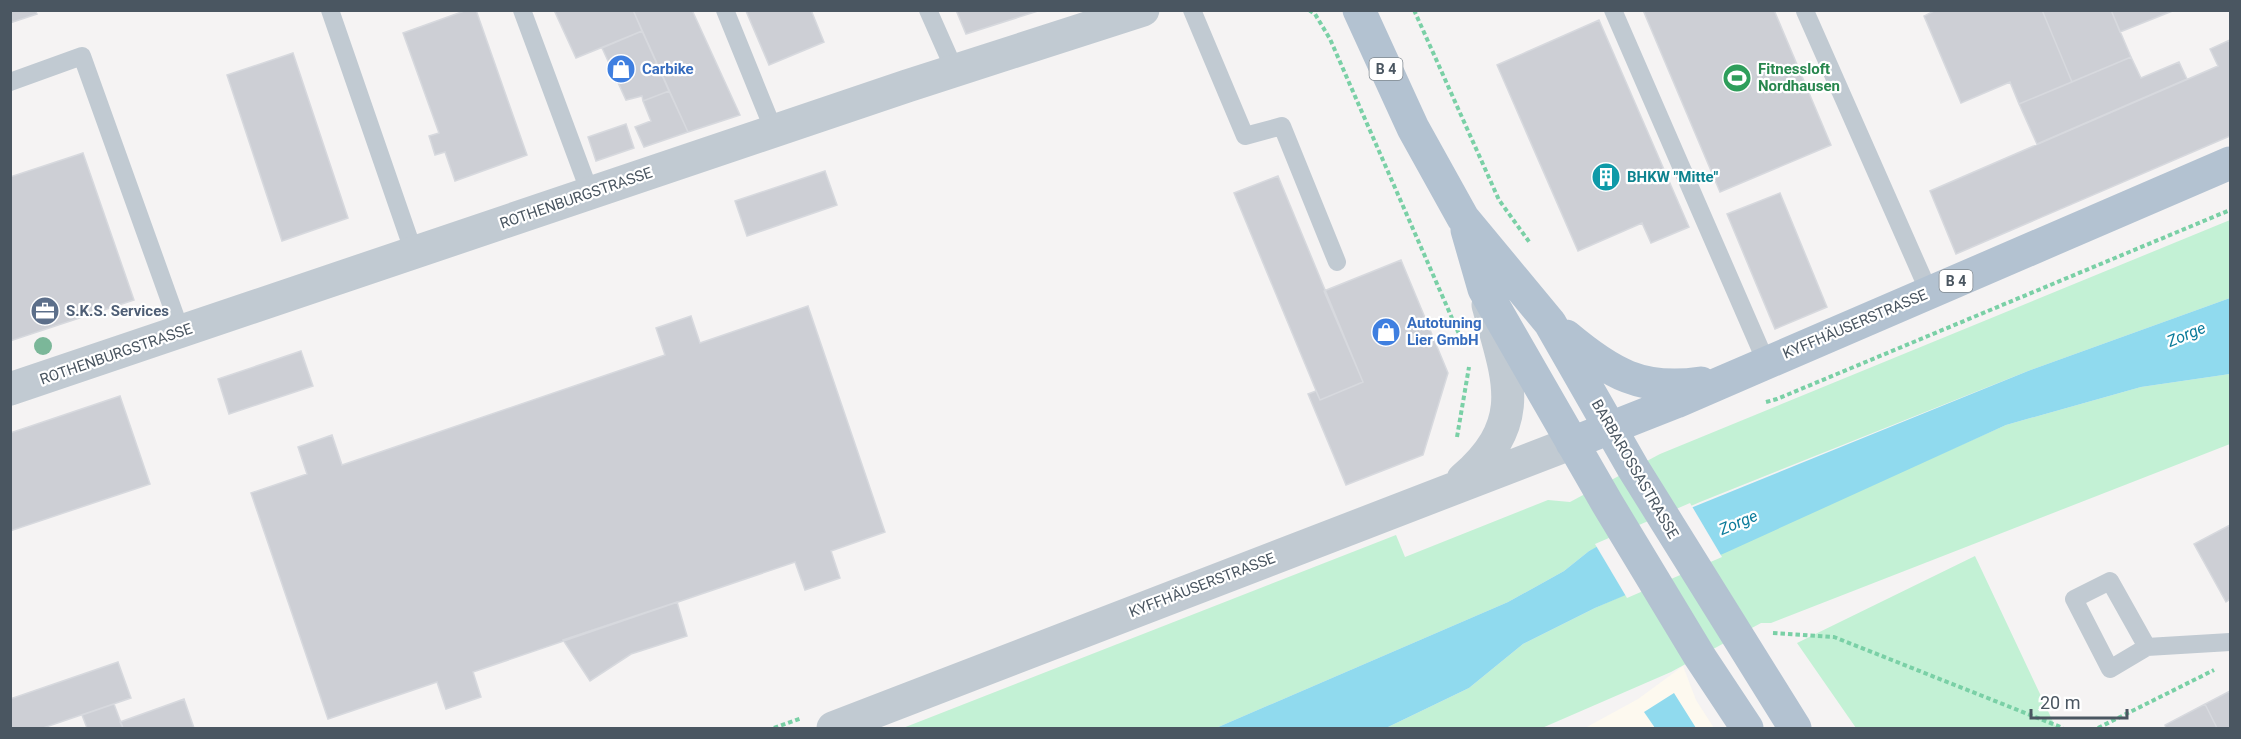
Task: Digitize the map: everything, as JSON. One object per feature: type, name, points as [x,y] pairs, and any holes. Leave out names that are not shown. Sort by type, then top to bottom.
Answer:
[{"type":"main road","name":"BARBAROSSASTRASSE","points":[[1359,10],[1413,128],[1463,218],[1550,323],[1633,468],[1750,633],[1795,729]]},
{"type":"main road","name":"KYFFHÄUSERSTRASSE","points":[[1572,442],[1758,366],[2230,163]]},
{"type":"main road","name":"BARBAROSSASTRASSE","points":[[1463,218],[1484,289],[1598,487],[1700,657],[1748,729]]},
{"type":"main road","name":"B 4","points":[[1550,323],[1590,356],[1639,383],[1688,385],[1758,366]]},
{"type":"street","name":"ROTHENBURGSTRASSE","points":[[10,390],[774,131],[1143,10]]},
{"type":"street","name":"BARBAROSSASTRASSE","points":[[1455,486],[1485,460],[1494,447],[1508,404],[1505,371],[1484,289]]},
{"type":"street","name":"KYFFHÄUSERSTRASSE","points":[[833,729],[1572,442]]},
{"type":"lane","points":[[330,10],[414,254]]},
{"type":"lane","points":[[522,10],[590,194]]},
{"type":"lane","points":[[725,10],[774,131]]},
{"type":"lane","points":[[928,10],[955,71]]},
{"type":"lane","points":[[1192,10],[1245,136],[1282,126],[1337,262]]},
{"type":"lane","points":[[1612,10],[1758,366]]},
{"type":"lane","points":[[1805,11],[1929,292]]},
{"type":"lane","points":[[10,82],[82,56],[181,332]]},
{"type":"lane","points":[[2147,647],[2110,581],[2074,599],[2110,669],[2147,647],[2230,642]]},
{"type":"path","points":[[1309,10],[1315,14],[1330,39],[1466,350]]},
{"type":"path","points":[[1414,10],[1499,200],[1532,246]]},
{"type":"path","points":[[1754,404],[1778,399],[2230,210]]},
{"type":"path","points":[[1455,445],[1464,407],[1470,360]]},
{"type":"path","points":[[1750,633],[1834,637],[2063,729]]},
{"type":"path","points":[[2098,729],[2214,671],[2222,663]]},
{"type":"shaded area","points":[[1683,666],[1696,700],[1714,728],[1585,728],[1638,699]]},
{"type":"green space","points":[[2230,220],[2230,298],[2028,371],[1700,502],[1589,551],[1564,571],[1508,602],[1216,728],[903,728],[1396,535],[1405,557],[1548,500],[1570,502],[1660,454]]},
{"type":"green space","points":[[2230,374],[2230,444],[1771,623],[1761,623],[1671,672],[1542,728],[1386,728],[1469,688],[1523,644],[1595,608],[2006,425],[2141,387]]},
{"type":"green space","points":[[1975,556],[2056,728],[1856,728],[1797,643]]},
{"type":"water","name":"Zorge","points":[[2230,298],[2230,374],[2141,387],[2006,425],[1725,553],[1595,608],[1523,644],[1469,688],[1386,728],[1216,728],[1508,602],[1564,571],[1589,551],[1602,544],[2028,371]]},
{"type":"water","points":[[1674,693],[1696,728],[1655,728],[1644,712]]},
{"type":"pier","points":[[1690,503],[1722,557],[1627,598],[1595,544]]},
{"type":"building","points":[[10,10],[35,10],[37,14],[10,23]]},
{"type":"building","points":[[467,10],[476,10],[527,155],[455,181],[445,152],[435,155],[429,136],[439,133],[403,33]]},
{"type":"building","points":[[554,10],[633,10],[642,31],[576,58]]},
{"type":"building","points":[[633,10],[692,10],[740,115],[688,132]]},
{"type":"building","points":[[811,10],[824,42],[769,65],[746,11]]},
{"type":"building","points":[[956,10],[1041,10],[966,34]]},
{"type":"building","name":"Fitnessloft Nordhausen","points":[[1643,10],[1774,10],[1831,145],[1720,192]]},
{"type":"building","points":[[1936,10],[2042,10],[2072,82],[2019,104],[2010,82],[1961,103],[1924,16]]},
{"type":"building","points":[[2042,10],[2111,10],[2131,57],[2072,82]]},
{"type":"building","points":[[2111,10],[2175,10],[2120,32]]},
{"type":"building","name":"BHKW \"Mitte\"","points":[[1599,20],[1689,227],[1651,243],[1642,223],[1578,251],[1497,65]]},
{"type":"building","points":[[642,31],[669,91],[643,101],[642,96],[626,100],[602,48]]},
{"type":"building","points":[[2230,40],[2230,136],[1956,254],[1930,191],[2218,66],[2210,49]]},
{"type":"building","points":[[293,53],[348,218],[282,241],[227,75]]},
{"type":"building","points":[[2131,57],[2141,78],[2179,62],[2187,79],[2037,144],[2019,104]]},
{"type":"building","points":[[669,91],[688,132],[644,147],[635,127],[651,121],[643,101]]},
{"type":"building","points":[[626,124],[634,148],[596,161],[588,137]]},
{"type":"building","points":[[83,153],[134,300],[10,341],[10,177]]},
{"type":"building","points":[[825,171],[837,205],[747,236],[735,201]]},
{"type":"building","points":[[1278,176],[1363,382],[1320,400],[1234,193]]},
{"type":"building","points":[[1780,193],[1827,307],[1775,329],[1727,214]]},
{"type":"building","name":"Autotuning Lier GmbH","points":[[1401,260],[1448,373],[1423,455],[1346,485],[1308,394],[1316,391],[1320,400],[1363,382],[1324,291]]},
{"type":"building","points":[[808,306],[885,532],[831,551],[840,578],[805,590],[795,562],[473,672],[481,697],[446,709],[437,682],[328,719],[251,493],[307,474],[298,447],[332,435],[342,465],[665,355],[656,328],[691,316],[700,343]]},
{"type":"building","points":[[301,351],[313,386],[229,414],[218,379]]},
{"type":"building","points":[[120,396],[150,484],[10,531],[10,433]]},
{"type":"building","points":[[2230,525],[2230,599],[2226,602],[2194,544]]},
{"type":"building","points":[[677,602],[687,636],[631,654],[590,681],[563,640]]},
{"type":"building","points":[[118,662],[131,698],[43,728],[10,728],[10,699]]},
{"type":"building","points":[[2230,691],[2230,728],[2217,728],[2205,704]]},
{"type":"building","points":[[184,699],[194,728],[123,728],[120,722]]},
{"type":"building","points":[[114,704],[123,728],[87,728],[82,715]]},
{"type":"building","points":[[2205,704],[2217,728],[2166,728],[2165,725]]},
{"type":"place","name":"Carbike","points":[[621,69]]},
{"type":"place","name":"Fitnessloft Nordhausen","points":[[1737,78]]},
{"type":"place","name":"BHKW \"Mitte\"","points":[[1606,177]]},
{"type":"place","name":"S.K.S. Services","points":[[45,311]]},
{"type":"place","name":"Autotuning Lier GmbH","points":[[1386,332]]}]
